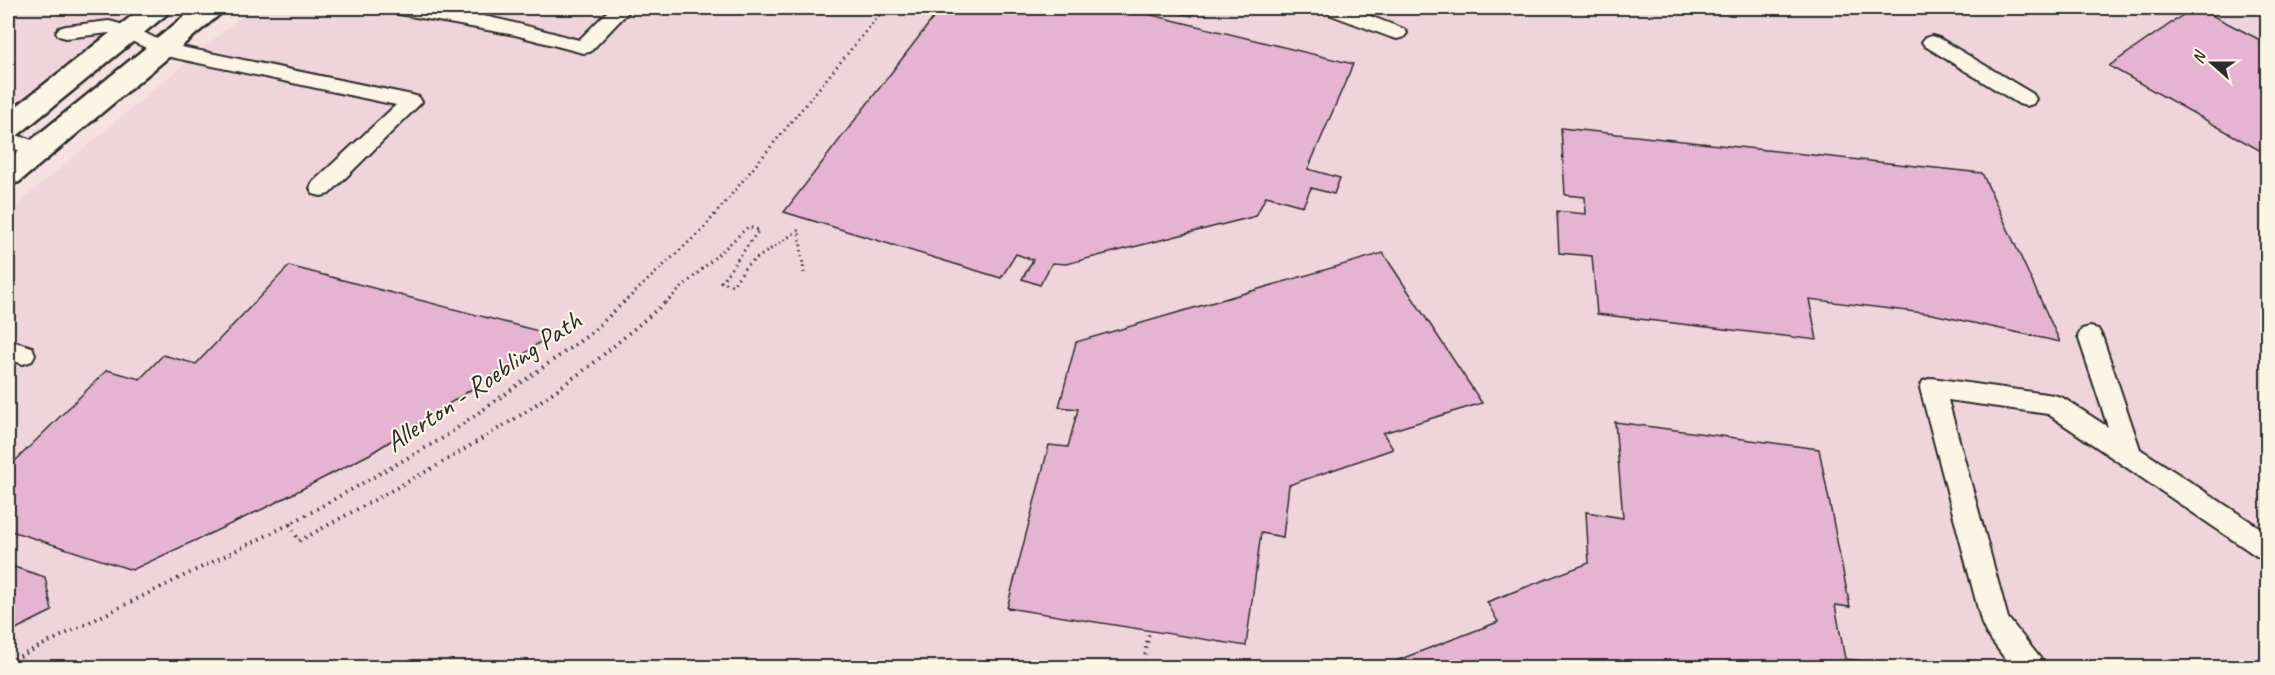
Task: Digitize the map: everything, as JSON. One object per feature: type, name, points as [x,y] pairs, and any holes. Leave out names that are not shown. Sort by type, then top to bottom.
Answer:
[{"type":"main road","points":[[8,128],[158,8]]},
{"type":"main road","points":[[8,175],[211,8]]},
{"type":"lane","points":[[399,8],[515,29],[583,47],[622,8]]},
{"type":"lane","points":[[1340,8],[1338,11],[1397,33]]},
{"type":"lane","points":[[66,32],[109,27],[128,32],[161,49],[412,102],[321,188]]},
{"type":"lane","points":[[1932,42],[2026,99]]},
{"type":"lane","points":[[8,140],[39,149]]},
{"type":"lane","points":[[2090,336],[2130,456]]},
{"type":"lane","points":[[2030,668],[1996,624],[1932,388],[2054,405],[2268,548]]},
{"type":"path","name":"Allerton - Roebling Path","points":[[8,662],[290,524],[443,438],[590,334],[703,229],[885,8]]},
{"type":"path","points":[[290,524],[299,541],[487,436],[591,365],[695,276],[748,227],[759,230],[721,282],[733,285],[747,265],[799,230],[804,273]]},
{"type":"path","points":[[1143,668],[1149,631]]},
{"type":"shaded area","points":[[8,8],[142,8],[8,112]]},
{"type":"shaded area","points":[[251,8],[2267,8],[2267,667],[8,667],[8,212]]},
{"type":"building","points":[[941,8],[1123,8],[1353,64],[1308,169],[1340,178],[1334,194],[1311,188],[1303,206],[1266,196],[1256,216],[1066,264],[1052,263],[1040,285],[1022,279],[1033,260],[1016,254],[1001,278],[784,212]]},
{"type":"building","points":[[1156,8],[1197,8],[1192,16]]},
{"type":"building","points":[[2193,8],[2198,8],[2268,44],[2268,155],[2109,66]]},
{"type":"building","points":[[1561,128],[1982,173],[2060,342],[1932,314],[1809,299],[1817,340],[1597,314],[1592,256],[1559,253],[1557,211],[1586,214],[1585,197],[1565,195]]},
{"type":"building","points":[[1383,253],[1482,403],[1383,433],[1393,449],[1289,485],[1283,537],[1261,533],[1246,646],[1007,608],[1049,445],[1068,447],[1078,409],[1059,407],[1076,342]]},
{"type":"building","points":[[289,266],[550,334],[513,363],[370,454],[267,507],[132,570],[8,530],[8,468],[107,370],[140,379],[163,355],[196,364]]},
{"type":"building","points":[[1615,422],[1819,449],[1850,607],[1835,605],[1845,659],[1873,662],[1874,668],[1386,668],[1385,665],[1498,622],[1487,602],[1589,563],[1586,512],[1623,518]]},
{"type":"building","points":[[8,565],[45,577],[52,611],[8,633]]}]
